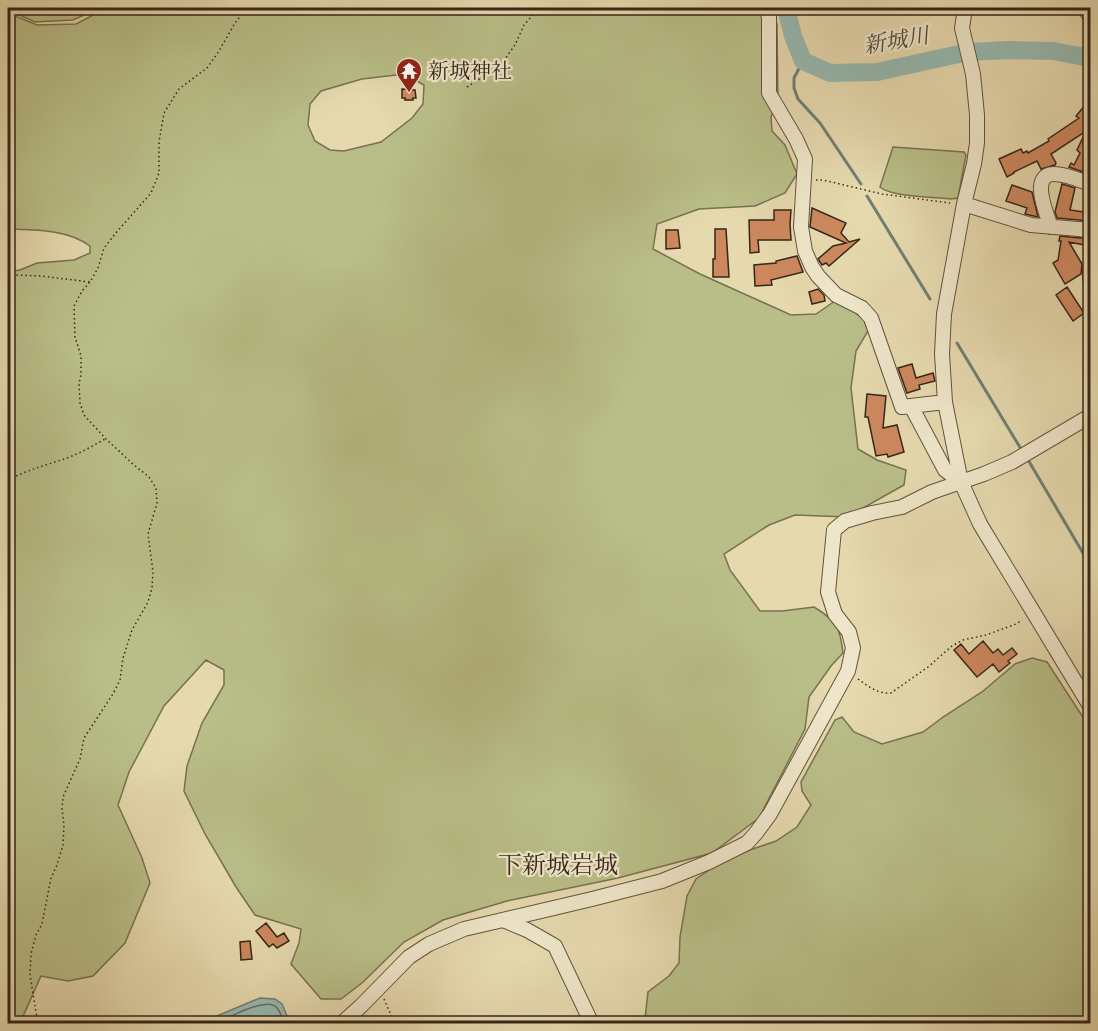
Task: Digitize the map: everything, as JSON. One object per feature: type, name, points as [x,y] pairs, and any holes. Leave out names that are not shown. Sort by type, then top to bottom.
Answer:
[{"type":"street","points":[[765,8],[769,16],[769,93],[805,159],[801,227],[805,250],[812,267],[836,295],[862,308],[871,318],[902,407],[945,402]]},
{"type":"street","points":[[964,8],[962,28],[973,74],[977,143],[944,314],[942,354],[945,402],[961,482],[980,524],[1090,706]]},
{"type":"street","points":[[1084,8],[1090,16]]},
{"type":"street","points":[[1051,226],[1041,201],[1045,177],[1054,174],[1064,175],[1090,184]]},
{"type":"street","points":[[964,204],[1031,225],[1090,230]]},
{"type":"street","points":[[1090,268],[1090,279]]},
{"type":"street","points":[[910,406],[945,470],[961,482]]},
{"type":"street","points":[[341,1023],[409,957],[429,944],[464,929],[662,881],[709,862],[747,843],[770,814],[848,671],[853,648],[849,632],[835,614],[828,592],[834,530],[845,521],[902,507],[932,492],[981,476],[1012,462],[1090,416]]},
{"type":"street","points":[[503,920],[555,946],[592,1023]]},
{"type":"path","points":[[38,1023],[30,975],[31,954],[36,935],[42,924],[51,878],[63,845],[63,797],[80,759],[84,738],[120,680],[123,658],[132,630],[148,602],[153,572],[148,534],[157,503],[156,488],[149,477],[105,438],[84,415],[80,403],[81,356],[75,337],[74,306],[98,268],[104,248],[151,193],[159,173],[159,142],[164,113],[179,90],[207,68],[247,8]]},
{"type":"path","points":[[467,87],[502,63],[515,45],[524,25],[539,8]]},
{"type":"path","points":[[804,180],[823,180],[882,194],[964,204]]},
{"type":"path","points":[[8,272],[15,275],[90,282]]},
{"type":"path","points":[[8,480],[23,472],[64,459],[105,438]]},
{"type":"path","points":[[848,671],[872,689],[891,693],[928,668],[952,646],[963,640],[986,635],[1016,624],[1033,612]]},
{"type":"path","points":[[379,987],[395,1023]]},
{"type":"green space","points":[[8,8],[93,8],[91,12],[73,20],[35,22]]},
{"type":"green space","points":[[100,8],[771,8],[777,24],[778,101],[771,117],[772,131],[785,145],[797,174],[785,193],[755,206],[699,209],[657,224],[653,249],[700,274],[791,315],[816,314],[835,301],[845,304],[864,320],[868,331],[856,351],[851,388],[858,449],[877,460],[906,470],[904,485],[847,517],[795,515],[769,525],[724,554],[730,570],[760,611],[814,607],[828,616],[836,626],[842,644],[843,653],[809,697],[805,729],[759,818],[712,853],[618,878],[507,901],[443,920],[404,942],[362,983],[341,999],[321,999],[291,964],[299,943],[301,929],[255,915],[205,834],[184,791],[187,766],[202,723],[224,685],[224,670],[206,660],[164,706],[129,772],[118,805],[142,858],[150,883],[125,943],[93,976],[68,981],[41,976],[20,1023],[8,1023],[8,272],[37,263],[74,260],[90,253],[90,246],[61,233],[8,229],[8,13],[37,25],[76,24],[99,12]],"holes":[[[396,75],[424,85],[423,104],[412,118],[381,142],[344,151],[330,150],[315,141],[308,125],[310,104],[321,91],[362,79]]]},
{"type":"green space","points":[[893,147],[964,152],[966,155],[958,198],[903,195],[880,187]]},
{"type":"green space","points":[[1032,658],[1047,662],[1090,728],[1090,1023],[647,1024],[645,1019],[648,992],[669,976],[679,963],[680,937],[687,896],[696,879],[727,858],[776,841],[797,827],[811,805],[802,791],[801,782],[835,720],[842,717],[854,732],[882,744],[923,732],[982,692],[1015,664]]},
{"type":"water","points":[[260,998],[275,999],[282,1004],[290,1023],[200,1023]]},
{"type":"building","name":"新城神社","points":[[402,89],[415,90],[416,98],[405,100],[402,98]]},
{"type":"building","points":[[1090,99],[1089,174],[1069,167],[1071,163],[1074,165],[1080,153],[1077,150],[1086,131],[1051,154],[1055,165],[1041,169],[1037,161],[1007,177],[999,159],[1021,149],[1023,153],[1027,151],[1028,153],[1049,141],[1048,139],[1079,118],[1076,116]]},
{"type":"building","points":[[1062,184],[1075,188],[1070,210],[1090,213],[1090,221],[1057,218],[1055,212]]},
{"type":"building","points":[[1012,185],[1032,192],[1038,217],[1025,214],[1027,208],[1006,201]]},
{"type":"building","points":[[812,208],[846,223],[841,233],[849,242],[860,239],[829,266],[826,263],[822,265],[818,259],[833,246],[846,243],[810,227]]},
{"type":"building","points":[[774,210],[791,210],[791,240],[758,240],[759,252],[750,253],[749,220],[774,220]]},
{"type":"building","points":[[715,229],[726,229],[729,277],[713,277]]},
{"type":"building","points":[[666,230],[678,230],[680,248],[666,249]]},
{"type":"building","points":[[1060,236],[1090,239],[1090,246],[1069,242],[1082,264],[1081,274],[1065,284],[1053,263],[1058,260]]},
{"type":"building","points":[[797,256],[803,272],[771,280],[772,285],[755,286],[754,265],[776,263],[776,261]]},
{"type":"building","points":[[1067,287],[1084,313],[1073,321],[1056,295]]},
{"type":"building","points":[[818,289],[824,295],[825,301],[812,304],[809,292]]},
{"type":"building","points":[[912,364],[916,378],[933,373],[935,381],[919,385],[920,389],[907,393],[898,368]]},
{"type":"building","points":[[867,394],[886,396],[883,428],[897,425],[904,452],[888,457],[887,454],[876,456],[868,417],[865,417]]},
{"type":"building","points":[[983,641],[993,653],[998,649],[1003,655],[1012,648],[1017,654],[999,672],[993,664],[977,677],[954,650],[961,644],[969,654]]},
{"type":"building","points":[[266,923],[277,937],[284,933],[289,941],[277,948],[273,944],[269,947],[256,931]]},
{"type":"building","points":[[250,941],[252,959],[241,960],[240,942]]},
{"type":"waterway","name":"新城川","points":[[786,8],[793,36],[803,61],[830,73],[877,72],[968,52],[1053,51],[1090,58]]},
{"type":"waterway","points":[[803,61],[794,78],[794,88],[798,99],[820,123],[861,184]]},
{"type":"waterway","points":[[867,196],[930,299]]},
{"type":"waterway","points":[[957,343],[1021,449]]},
{"type":"waterway","points":[[1027,458],[1090,565]]},
{"type":"place","name":"新城神社","points":[[409,94]]},
{"type":"district","name":"下新城岩城","points":[[558,865]]}]
